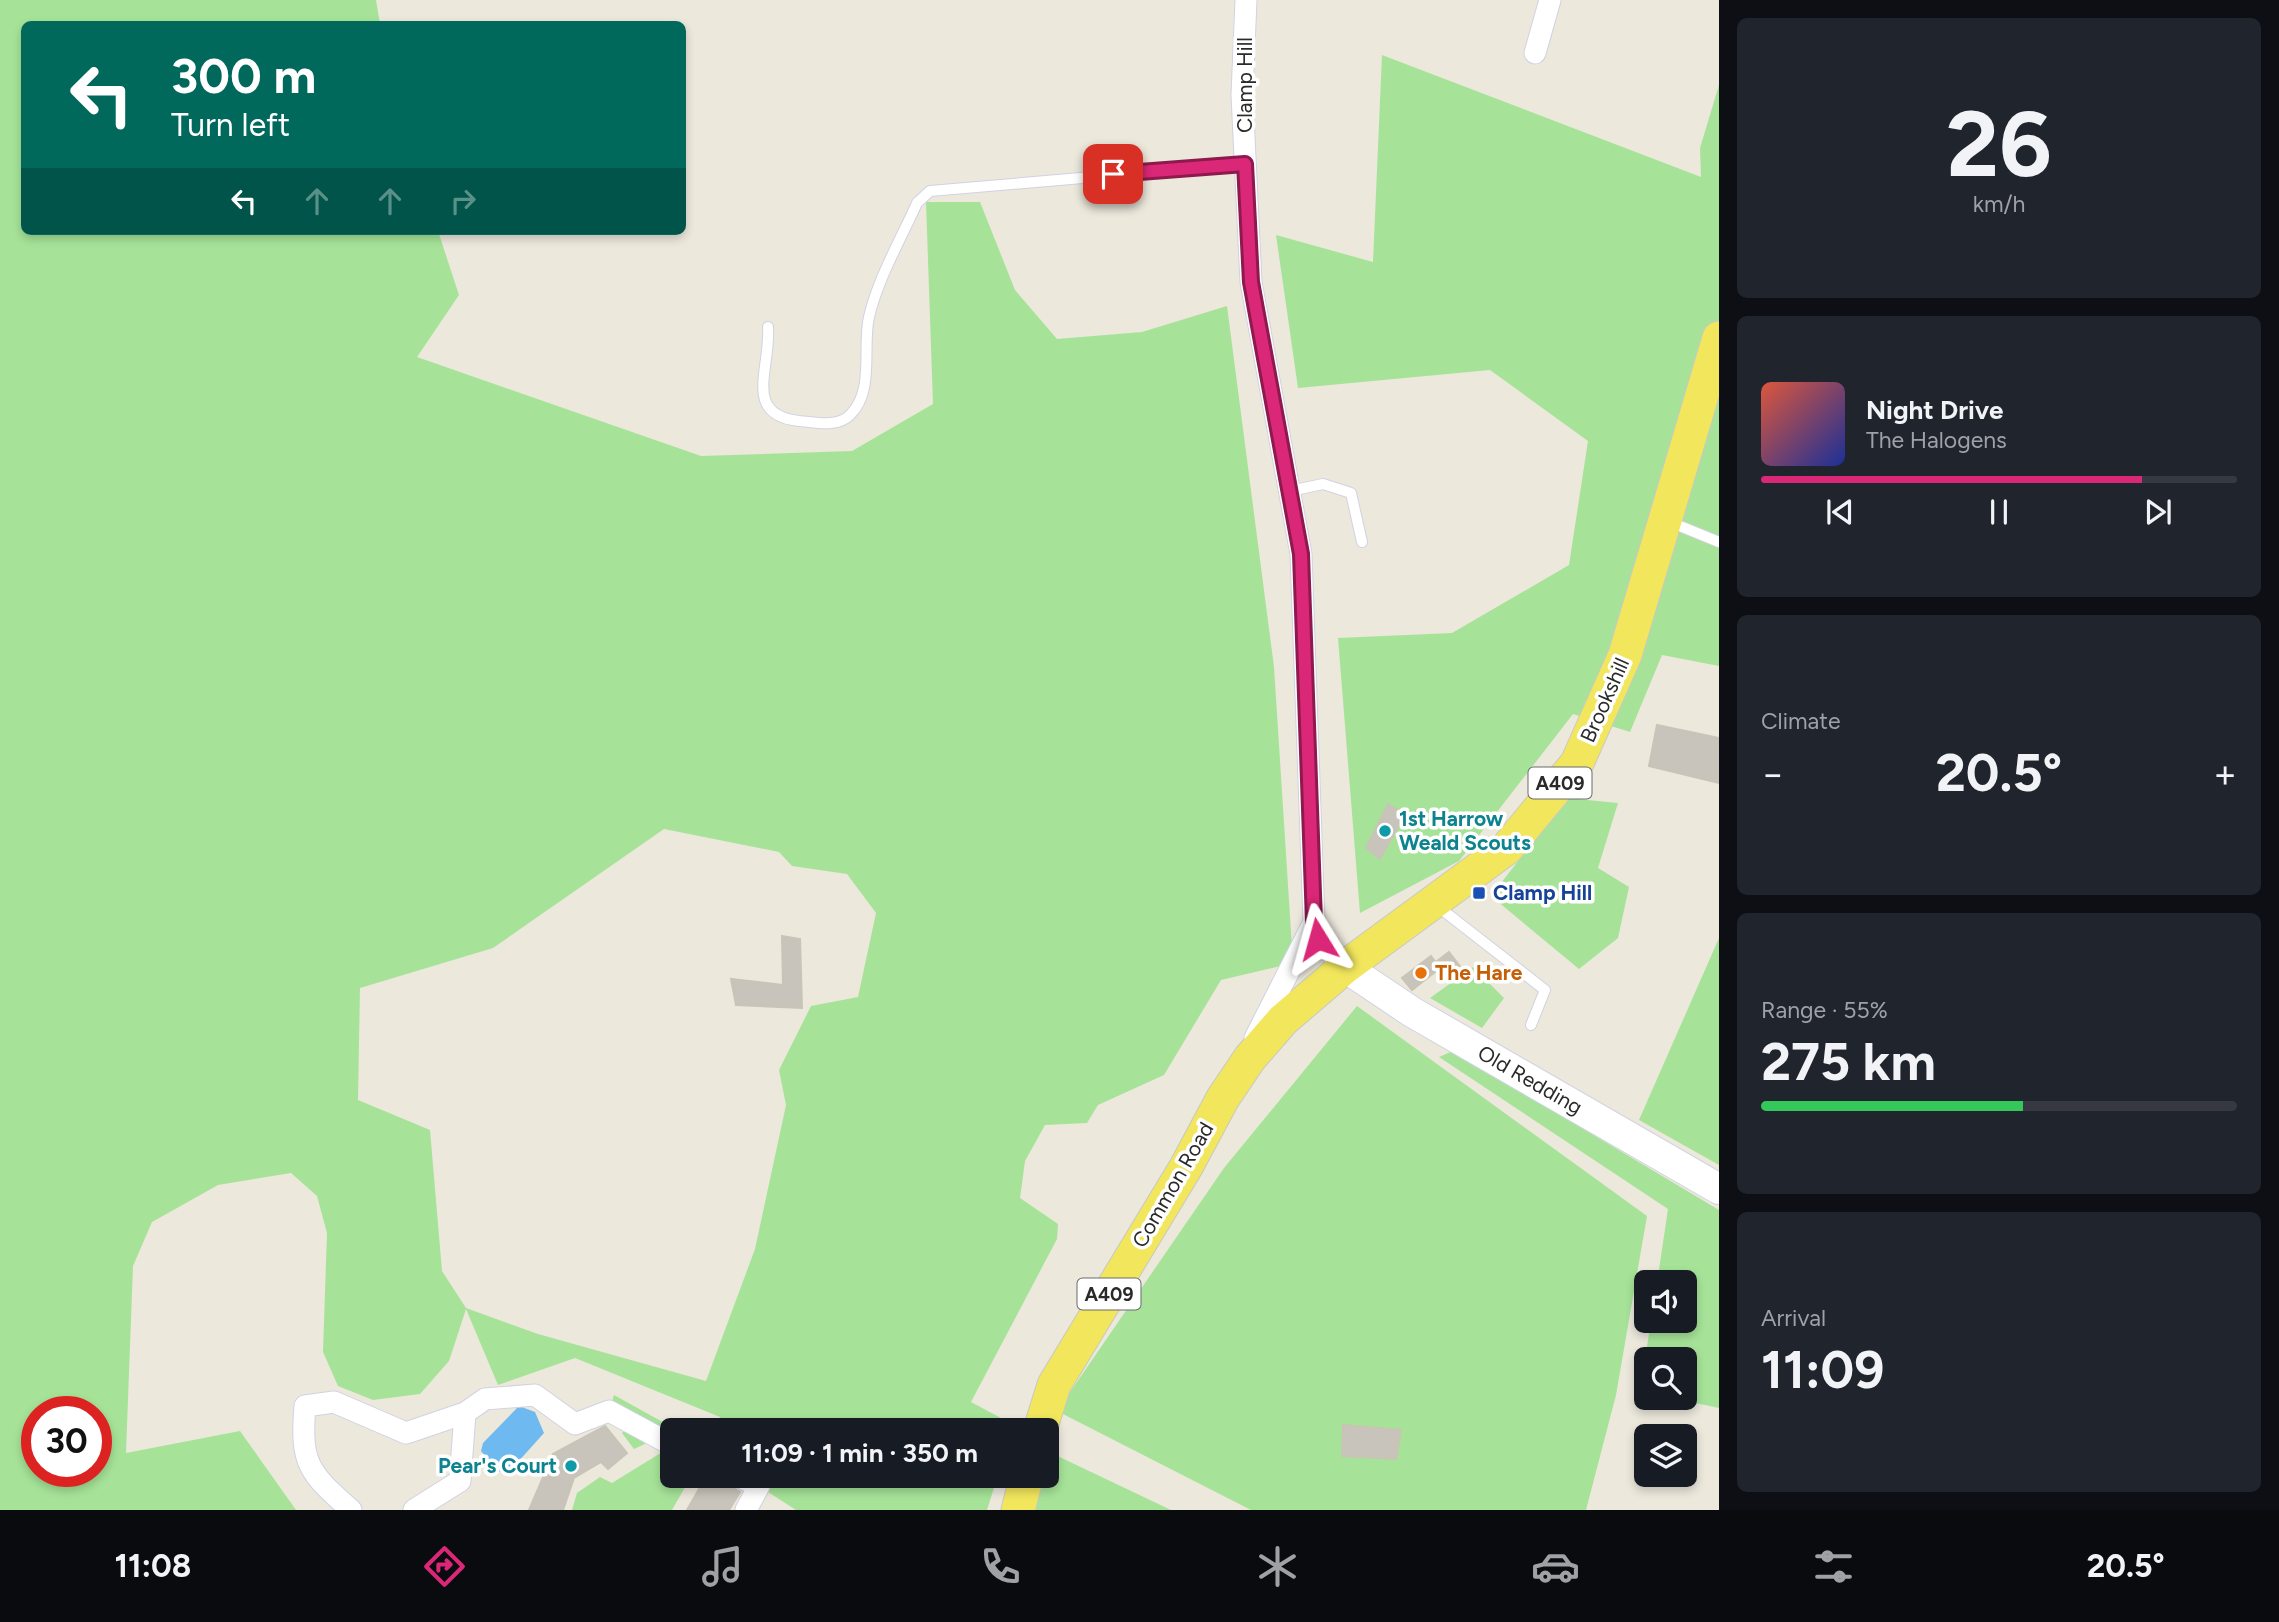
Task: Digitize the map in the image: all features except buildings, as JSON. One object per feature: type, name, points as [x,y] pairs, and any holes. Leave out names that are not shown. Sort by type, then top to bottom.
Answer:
[{"type":"main road","name":"Brookshill","points":[[1345,967],[1507,848],[1577,763],[1625,654],[1667,521],[1719,338]]},
{"type":"main road","name":"Common Road","points":[[1044,1418],[1054,1385],[1186,1167],[1223,1098],[1250,1058],[1283,1020],[1345,967]]},
{"type":"main road","points":[[1018,1510],[1024,1488]]},
{"type":"street","name":"Clamp Hill","points":[[1246,0],[1242,95],[1251,282],[1301,554],[1314,922],[1318,939],[1345,967]]},
{"type":"street","points":[[1535,53],[1550,0]]},
{"type":"street","name":"Clamp Hill","points":[[1250,1058],[1257,1031],[1309,937],[1314,922]]},
{"type":"street","name":"Old Redding","points":[[1345,967],[1412,1012],[1719,1188]]},
{"type":"street","points":[[351,1510],[312,1473],[302,1441],[305,1406],[334,1402],[406,1433],[465,1413],[485,1399],[536,1395],[575,1424],[608,1411],[660,1439]]},
{"type":"street","points":[[414,1510],[460,1481],[465,1413]]},
{"type":"street","points":[[746,1510],[758,1488]]},
{"type":"lane","points":[[768,327],[770,350],[763,382],[768,409],[779,419],[831,424],[850,415],[861,396],[869,317],[917,203],[930,191],[1245,164]]},
{"type":"lane","points":[[1290,491],[1323,484],[1351,493],[1362,542]]},
{"type":"lane","points":[[1667,521],[1719,542]]},
{"type":"lane","points":[[1433,902],[1545,990],[1531,1025]]},
{"type":"green space","points":[[0,0],[376,0],[380,21],[21,21],[21,235],[439,235],[459,295],[417,357],[701,456],[852,451],[933,404],[926,202],[980,202],[1015,290],[1057,339],[1142,332],[1227,306],[1274,667],[1293,963],[1221,980],[1164,1075],[1098,1105],[1087,1123],[1045,1125],[1025,1161],[1020,1198],[1058,1224],[1057,1239],[971,1402],[1001,1418],[720,1418],[575,1358],[498,1385],[466,1309],[449,1361],[420,1394],[373,1400],[338,1386],[323,1352],[327,1233],[317,1196],[291,1173],[218,1185],[152,1222],[133,1266],[126,1453],[240,1431],[296,1510],[0,1510]],"holes":[[[664,829],[779,852],[792,866],[847,874],[876,913],[858,997],[811,1006],[779,1070],[786,1105],[755,1249],[706,1381],[538,1334],[466,1308],[442,1271],[430,1130],[358,1100],[360,988],[493,948]]]},
{"type":"green space","points":[[1382,55],[1701,177],[1700,148],[1719,85],[1719,666],[1662,655],[1630,732],[1573,714],[1459,861],[1360,913],[1338,638],[1452,633],[1569,565],[1588,441],[1490,370],[1298,388],[1276,235],[1373,262]]},
{"type":"green space","points":[[1567,798],[1618,803],[1598,868],[1629,887],[1618,938],[1579,969],[1491,896]]},
{"type":"green space","points":[[1719,938],[1719,1165],[1639,1120]]},
{"type":"green space","points":[[1473,967],[1504,998],[1482,1028],[1430,998]]},
{"type":"green space","points":[[1357,1006],[1647,1216],[1638,1270],[1634,1270],[1634,1291],[1616,1395],[1586,1510],[1251,1510],[1057,1411],[1224,1168]]},
{"type":"green space","points":[[1453,1051],[1719,1210],[1719,1408],[1697,1403],[1697,1347],[1647,1347],[1649,1333],[1697,1333],[1697,1270],[1659,1270],[1668,1209],[1439,1057]]},
{"type":"green space","points":[[614,1395],[660,1421],[660,1439],[633,1425],[645,1444],[634,1449],[622,1433],[631,1424],[609,1411]]},
{"type":"green space","points":[[660,1453],[660,1488],[685,1488],[672,1510],[572,1510],[577,1493],[600,1477],[612,1483]]},
{"type":"green space","points":[[1059,1457],[1171,1510],[1030,1510],[1035,1488],[1059,1488]]},
{"type":"green space","points":[[762,1488],[994,1488],[987,1510],[796,1510]]},
{"type":"water","points":[[519,1406],[535,1412],[544,1433],[507,1474],[498,1471],[481,1451],[483,1443]]},
{"type":"place","name":"1st Harrow Weald Scouts","points":[[1385,831]]},
{"type":"place","name":"Clamp Hill","points":[[1479,893]]},
{"type":"place","name":"The Hare","points":[[1421,973]]},
{"type":"place","name":"Pear's Court","points":[[571,1466]]},
{"type":"route","points":[[1113,174],[1245,164],[1251,282],[1301,554],[1314,922],[1318,939]]}]
